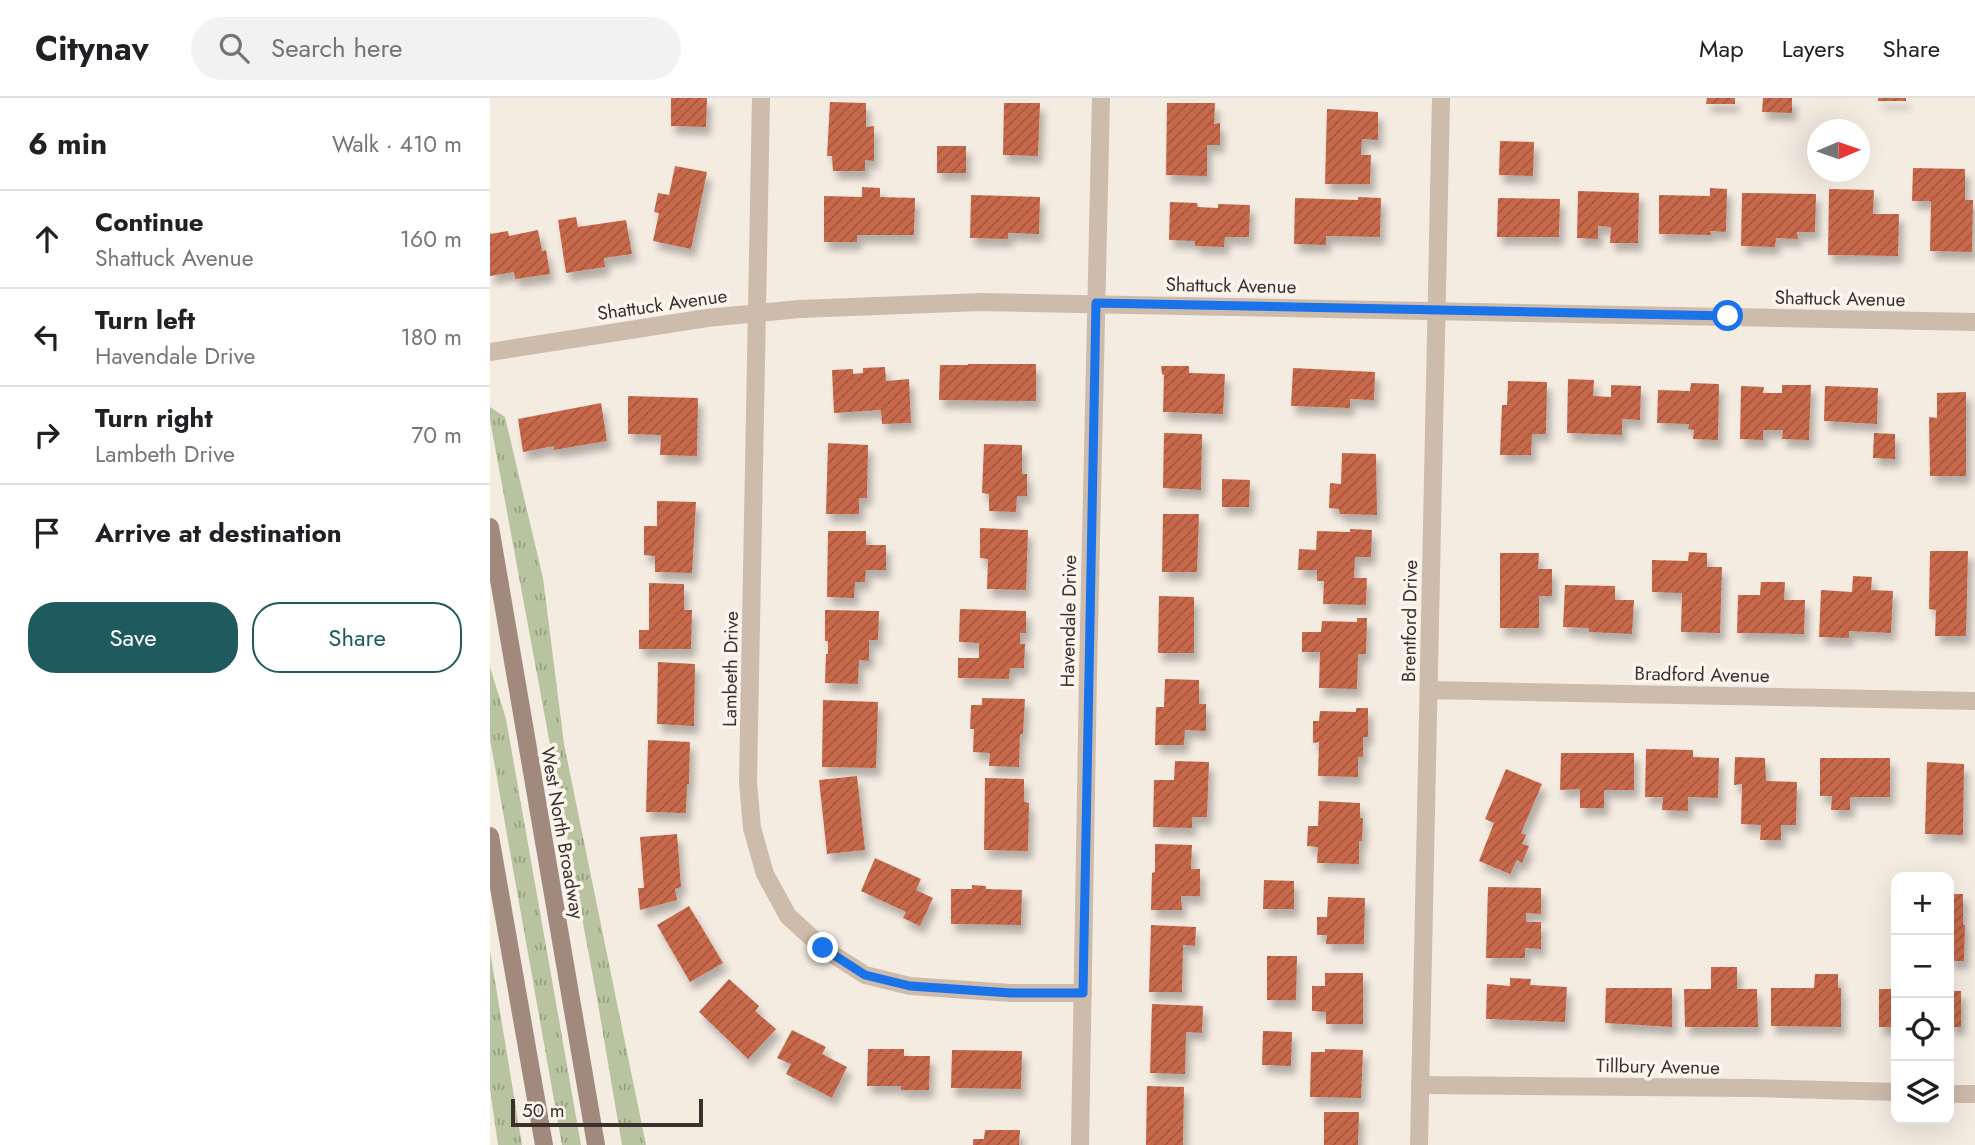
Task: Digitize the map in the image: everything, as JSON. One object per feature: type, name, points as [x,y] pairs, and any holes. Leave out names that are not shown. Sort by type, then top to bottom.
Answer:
[{"type":"main road","name":"West North Broadway","points":[[490,527],[596,1145]]},
{"type":"main road","points":[[490,836],[544,1145]]},
{"type":"street","name":"Lambeth Drive","points":[[761,98],[748,782],[752,828],[765,874],[788,916],[823,948],[865,975],[910,986],[1011,993],[1083,993]]},
{"type":"street","name":"Havendale Drive","points":[[1080,1145],[1101,98]]},
{"type":"street","name":"Brentford Drive","points":[[1419,1145],[1441,98]]},
{"type":"street","name":"Shattuck Avenue","points":[[490,352],[694,320],[757,313],[982,302],[1975,322]]},
{"type":"street","name":"Bradford Avenue","points":[[1429,690],[1975,701]]},
{"type":"street","name":"Tillbury Avenue","points":[[1420,1085],[1891,1092]]},
{"type":"street","points":[[1954,1094],[1975,1094]]},
{"type":"green space","points":[[490,407],[505,417],[543,578],[564,744],[646,1145],[622,1145],[490,420]]},
{"type":"green space","points":[[490,667],[506,719],[581,1145],[562,1145],[490,739]]},
{"type":"green space","points":[[490,951],[522,1145],[498,1145],[490,1089]]},
{"type":"building","points":[[671,98],[707,98],[706,127],[671,126]]},
{"type":"building","points":[[1707,98],[1735,98],[1735,104],[1706,104]]},
{"type":"building","points":[[1763,98],[1792,98],[1792,113],[1762,112]]},
{"type":"building","points":[[1878,98],[1906,98],[1906,101],[1878,101]]},
{"type":"building","points":[[830,102],[866,103],[866,127],[874,126],[874,161],[865,160],[865,171],[833,171],[832,156],[827,156]]},
{"type":"building","points":[[1004,103],[1040,103],[1038,156],[1003,155]]},
{"type":"building","points":[[1167,103],[1215,103],[1214,124],[1220,123],[1220,145],[1207,145],[1207,176],[1166,175]]},
{"type":"building","points":[[1327,109],[1378,112],[1378,140],[1362,139],[1361,155],[1371,155],[1370,184],[1325,184]]},
{"type":"building","points":[[1500,141],[1534,142],[1533,176],[1499,175]]},
{"type":"building","points":[[937,146],[966,146],[966,173],[937,173]]},
{"type":"building","points":[[675,166],[707,172],[691,249],[653,241],[659,213],[654,212],[658,193],[669,195]]},
{"type":"building","points":[[1913,168],[1965,169],[1965,200],[1973,200],[1972,252],[1930,251],[1931,201],[1912,201]]},
{"type":"building","points":[[862,187],[880,188],[880,197],[915,198],[914,235],[857,235],[857,242],[824,242],[824,196],[862,197]]},
{"type":"building","points":[[1710,188],[1727,189],[1726,232],[1710,231],[1711,235],[1659,234],[1659,195],[1710,196]]},
{"type":"building","points":[[1829,189],[1874,190],[1873,214],[1899,214],[1898,256],[1828,255]]},
{"type":"building","points":[[1578,191],[1639,193],[1638,243],[1610,243],[1611,227],[1598,226],[1598,239],[1577,238]]},
{"type":"building","points":[[1742,193],[1816,194],[1815,232],[1797,232],[1798,239],[1776,238],[1775,247],[1741,246]]},
{"type":"building","points":[[971,195],[1040,197],[1039,234],[1008,233],[1008,239],[970,238]]},
{"type":"building","points":[[1358,197],[1381,198],[1380,237],[1326,236],[1326,245],[1294,244],[1295,198],[1358,200]]},
{"type":"building","points":[[1498,198],[1560,199],[1559,237],[1497,237]]},
{"type":"building","points":[[1170,202],[1197,203],[1198,207],[1218,208],[1218,204],[1250,205],[1249,237],[1225,237],[1224,247],[1195,246],[1195,241],[1169,240]]},
{"type":"building","points":[[576,217],[578,227],[626,220],[632,254],[604,258],[605,267],[566,273],[558,220]]},
{"type":"building","points":[[538,230],[542,251],[546,250],[550,274],[515,279],[514,272],[490,276],[490,234],[508,231],[509,236]]},
{"type":"building","points":[[1036,364],[1036,401],[939,400],[940,365]]},
{"type":"building","points":[[1161,366],[1189,366],[1189,373],[1225,374],[1223,414],[1163,412],[1164,375]]},
{"type":"building","points":[[885,367],[886,381],[909,379],[911,423],[882,424],[881,410],[834,413],[832,370],[853,369],[853,374],[863,373],[863,368]]},
{"type":"building","points":[[1293,368],[1375,372],[1374,400],[1350,399],[1350,408],[1291,406]]},
{"type":"building","points":[[1568,379],[1594,380],[1593,396],[1611,397],[1611,385],[1641,386],[1640,420],[1622,419],[1622,435],[1567,433]]},
{"type":"building","points":[[1508,381],[1547,382],[1546,434],[1532,434],[1531,455],[1500,455],[1502,405],[1507,405]]},
{"type":"building","points":[[1691,383],[1719,384],[1718,440],[1693,439],[1694,430],[1688,429],[1689,424],[1657,423],[1658,390],[1690,391]]},
{"type":"building","points":[[1782,385],[1811,385],[1809,440],[1782,439],[1783,430],[1763,430],[1763,440],[1740,439],[1741,386],[1764,387],[1763,393],[1782,393]]},
{"type":"building","points":[[1825,386],[1878,388],[1877,424],[1824,421]]},
{"type":"building","points":[[1966,392],[1966,476],[1930,476],[1929,417],[1937,418],[1937,393]]},
{"type":"building","points":[[628,396],[698,398],[697,456],[660,455],[661,435],[628,434]]},
{"type":"building","points":[[601,403],[607,441],[523,452],[518,419]]},
{"type":"building","points":[[1164,433],[1202,434],[1201,490],[1163,488]]},
{"type":"building","points":[[1874,433],[1895,434],[1895,459],[1873,458]]},
{"type":"building","points":[[828,443],[868,445],[867,498],[859,498],[859,514],[826,514]]},
{"type":"building","points":[[984,444],[1022,445],[1022,474],[1027,474],[1027,496],[1017,496],[1016,512],[989,511],[989,494],[982,493]]},
{"type":"building","points":[[1342,453],[1376,454],[1377,515],[1340,514],[1339,509],[1329,508],[1330,483],[1341,484]]},
{"type":"building","points":[[1222,479],[1250,480],[1249,507],[1222,507]]},
{"type":"building","points":[[657,501],[696,502],[692,573],[655,572],[655,556],[644,555],[644,526],[657,526]]},
{"type":"building","points":[[1163,514],[1199,514],[1197,572],[1162,572]]},
{"type":"building","points":[[980,528],[1028,530],[1026,590],[987,589],[988,559],[980,558]]},
{"type":"building","points":[[1350,529],[1372,530],[1371,557],[1355,557],[1354,578],[1367,578],[1366,605],[1323,604],[1324,581],[1317,581],[1317,570],[1298,570],[1299,549],[1316,550],[1317,531],[1350,532]]},
{"type":"building","points":[[828,531],[866,531],[866,545],[886,545],[886,570],[866,570],[865,582],[855,582],[854,598],[827,597]]},
{"type":"building","points":[[1930,551],[1968,551],[1966,636],[1935,636],[1936,610],[1929,609]]},
{"type":"building","points":[[1689,552],[1707,553],[1707,567],[1722,567],[1720,633],[1681,632],[1682,593],[1652,592],[1652,560],[1688,561]]},
{"type":"building","points":[[1500,553],[1539,553],[1538,569],[1552,569],[1552,596],[1539,596],[1539,628],[1500,628]]},
{"type":"building","points":[[1853,576],[1872,577],[1871,590],[1893,591],[1891,633],[1849,631],[1849,638],[1819,637],[1821,590],[1852,592]]},
{"type":"building","points":[[1761,582],[1785,582],[1784,600],[1805,600],[1804,634],[1737,633],[1738,595],[1760,595]]},
{"type":"building","points":[[649,583],[684,584],[684,610],[692,610],[691,649],[639,649],[639,630],[649,630]]},
{"type":"building","points":[[1565,585],[1615,586],[1615,600],[1634,600],[1632,634],[1589,632],[1589,628],[1563,627]]},
{"type":"building","points":[[1159,596],[1194,597],[1194,653],[1158,653]]},
{"type":"building","points":[[960,609],[1026,611],[1026,633],[1020,633],[1020,644],[1025,644],[1024,668],[1010,668],[1009,679],[958,678],[958,658],[979,658],[979,643],[959,642]]},
{"type":"building","points":[[825,610],[879,611],[878,640],[869,640],[869,661],[859,660],[858,684],[825,683],[828,641],[825,641]]},
{"type":"building","points":[[1357,618],[1367,618],[1366,654],[1358,654],[1357,689],[1319,688],[1320,652],[1302,652],[1302,632],[1321,632],[1322,621],[1357,622]]},
{"type":"building","points":[[658,662],[695,664],[694,726],[657,724]]},
{"type":"building","points":[[1165,679],[1199,680],[1199,704],[1206,704],[1206,731],[1185,730],[1184,745],[1155,745],[1156,707],[1164,707]]},
{"type":"building","points":[[982,698],[1025,699],[1019,767],[989,766],[990,753],[973,752],[971,705],[982,705]]},
{"type":"building","points":[[823,700],[878,702],[876,768],[822,767]]},
{"type":"building","points":[[1356,708],[1368,708],[1368,737],[1363,737],[1363,757],[1358,757],[1358,777],[1318,776],[1319,742],[1313,743],[1313,721],[1319,721],[1320,711],[1356,712]]},
{"type":"building","points":[[648,740],[690,742],[686,813],[646,812]]},
{"type":"building","points":[[1646,749],[1693,750],[1693,757],[1719,758],[1718,798],[1688,797],[1688,811],[1662,810],[1663,797],[1645,797]]},
{"type":"building","points":[[1561,753],[1634,753],[1634,790],[1604,790],[1604,808],[1580,808],[1580,789],[1560,790]]},
{"type":"building","points":[[1735,757],[1765,758],[1766,781],[1797,782],[1796,825],[1781,825],[1781,840],[1760,840],[1761,825],[1741,824],[1742,784],[1734,785]]},
{"type":"building","points":[[1820,758],[1890,758],[1890,797],[1850,797],[1850,810],[1831,810],[1832,796],[1820,796]]},
{"type":"building","points":[[1175,761],[1209,762],[1207,817],[1192,817],[1192,828],[1153,827],[1154,780],[1174,780]]},
{"type":"building","points":[[1927,762],[1964,764],[1963,835],[1925,834]]},
{"type":"building","points":[[1506,769],[1542,784],[1521,833],[1526,835],[1522,844],[1529,846],[1522,863],[1517,860],[1510,874],[1479,861],[1494,823],[1485,819]]},
{"type":"building","points":[[857,776],[865,850],[827,854],[819,780]]},
{"type":"building","points":[[985,778],[1024,779],[1024,802],[1029,803],[1028,851],[984,850]]},
{"type":"building","points":[[1319,801],[1360,803],[1360,818],[1363,818],[1359,864],[1317,863],[1318,847],[1307,846],[1308,826],[1318,826]]},
{"type":"building","points":[[677,834],[681,887],[675,889],[677,900],[640,910],[638,888],[644,888],[640,837]]},
{"type":"building","points":[[1155,844],[1192,845],[1191,869],[1200,869],[1200,896],[1181,896],[1182,910],[1151,910]]},
{"type":"building","points":[[875,858],[921,879],[916,890],[933,898],[920,926],[903,918],[906,912],[861,891]]},
{"type":"building","points":[[1264,880],[1294,881],[1294,909],[1263,909]]},
{"type":"building","points":[[972,885],[986,886],[986,889],[1022,890],[1021,925],[951,924],[951,889],[972,889]]},
{"type":"building","points":[[1488,887],[1541,888],[1541,914],[1526,913],[1526,922],[1541,922],[1541,949],[1525,948],[1525,958],[1486,958]]},
{"type":"building","points":[[1954,894],[1963,894],[1964,961],[1954,961]]},
{"type":"building","points":[[1328,897],[1365,898],[1364,944],[1326,944],[1327,935],[1317,935],[1317,917],[1327,917]]},
{"type":"building","points":[[689,906],[723,963],[690,982],[657,925]]},
{"type":"building","points":[[1151,925],[1196,927],[1195,946],[1183,945],[1182,992],[1149,992]]},
{"type":"building","points":[[1267,956],[1297,956],[1296,1000],[1267,1000]]},
{"type":"building","points":[[1711,967],[1737,967],[1737,989],[1757,989],[1758,1027],[1685,1027],[1684,989],[1711,989]]},
{"type":"building","points":[[1325,973],[1363,973],[1363,1024],[1326,1024],[1326,1012],[1312,1011],[1312,986],[1325,986]]},
{"type":"building","points":[[1815,974],[1838,974],[1838,988],[1841,988],[1841,1027],[1771,1026],[1771,988],[1814,988]]},
{"type":"building","points":[[1510,978],[1531,979],[1530,985],[1567,987],[1565,1022],[1486,1019],[1487,984],[1510,986]]},
{"type":"building","points":[[729,979],[759,1006],[755,1011],[776,1029],[748,1059],[699,1012]]},
{"type":"building","points":[[1606,988],[1672,988],[1672,1027],[1605,1023]]},
{"type":"building","points":[[1879,989],[1891,989],[1891,1027],[1879,1027]]},
{"type":"building","points":[[1954,991],[1961,991],[1961,1027],[1954,1027]]},
{"type":"building","points":[[1152,1004],[1203,1006],[1202,1033],[1186,1032],[1185,1074],[1150,1073]]},
{"type":"building","points":[[792,1030],[826,1047],[822,1054],[847,1067],[832,1098],[786,1074],[791,1064],[777,1058]]},
{"type":"building","points":[[1263,1031],[1292,1032],[1291,1066],[1262,1065]]},
{"type":"building","points":[[868,1049],[904,1049],[904,1056],[930,1056],[929,1090],[901,1090],[901,1086],[867,1086]]},
{"type":"building","points":[[1325,1049],[1363,1050],[1361,1098],[1310,1097],[1311,1052],[1325,1052]]},
{"type":"building","points":[[952,1050],[1022,1051],[1021,1089],[951,1088]]},
{"type":"building","points":[[1147,1086],[1184,1087],[1183,1145],[1146,1145]]},
{"type":"building","points":[[1324,1112],[1359,1112],[1358,1145],[1324,1145]]},
{"type":"building","points":[[985,1130],[1020,1130],[1019,1145],[973,1145],[973,1139],[984,1139]]},
{"type":"route","points":[[823,948],[865,975],[910,986],[1011,993],[1083,993],[1096,303],[1728,316]]}]
